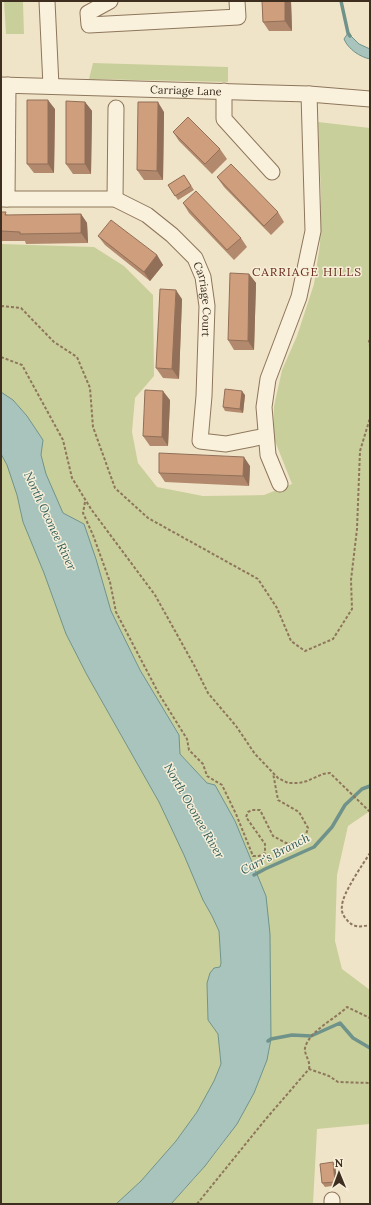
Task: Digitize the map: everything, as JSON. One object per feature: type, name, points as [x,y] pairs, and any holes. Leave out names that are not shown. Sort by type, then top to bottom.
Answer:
[{"type":"street","points":[[47,1],[51,86]]},
{"type":"street","points":[[110,1],[88,13],[89,25],[238,17],[237,1]]},
{"type":"street","points":[[4,199],[5,85]]},
{"type":"street","name":"Carriage Lane","points":[[5,85],[309,94],[370,99]]},
{"type":"street","points":[[224,91],[224,119],[272,172]]},
{"type":"street","points":[[280,484],[268,456],[264,407],[268,379],[299,297],[313,231],[309,94]]},
{"type":"street","points":[[115,199],[116,108]]},
{"type":"street","name":"Carriage Court","points":[[4,199],[115,199],[147,215],[172,235],[196,258],[203,277],[207,306],[204,396],[200,441],[226,444],[266,436]]},
{"type":"path","points":[[1,306],[21,308],[54,342],[77,357],[90,388],[93,427],[115,488],[148,518],[258,580],[277,608],[291,641],[305,651],[333,638],[352,609],[351,580],[357,529],[360,451],[370,418]]},
{"type":"path","points":[[370,340],[370,346]]},
{"type":"path","points":[[1,357],[22,365],[63,440],[72,478],[91,509],[155,595],[208,693],[236,726],[255,754],[278,778],[288,783],[299,783],[330,773],[370,812]]},
{"type":"path","points":[[86,501],[83,513],[93,535],[110,582],[116,612],[158,694],[187,739],[189,750],[203,764],[207,776],[222,785],[236,814],[253,856],[259,856],[265,853],[265,844],[246,816],[248,812],[252,810],[260,810],[273,836],[286,843],[303,844],[308,828],[298,812],[278,800],[273,773]]},
{"type":"path","points":[[370,853],[341,904],[342,912],[346,920],[352,925],[360,927],[370,926]]},
{"type":"path","points":[[197,1204],[265,1120],[309,1069],[310,1065],[305,1049],[308,1042],[317,1030],[338,1016],[347,1007],[370,1018]]},
{"type":"path","points":[[309,1069],[329,1076],[338,1082],[370,1083]]},
{"type":"green space","points":[[4,1],[23,1],[24,34],[6,34]]},
{"type":"green space","points":[[93,63],[228,67],[228,82],[89,79]]},
{"type":"green space","points":[[318,122],[370,128],[370,811],[348,826],[337,875],[335,941],[342,969],[370,990],[370,1124],[317,1129],[313,1204],[171,1204],[217,1151],[231,1132],[254,1091],[270,1046],[235,821],[215,785],[207,783],[180,754],[179,735],[140,670],[111,611],[84,524],[63,513],[52,491],[45,472],[41,454],[43,440],[27,416],[13,400],[1,392],[1,244],[94,247],[124,266],[153,295],[154,376],[135,398],[132,432],[138,463],[157,487],[203,496],[264,495],[292,484],[273,436],[274,406],[282,370],[297,336],[314,284],[320,244],[321,195]]},
{"type":"green space","points":[[1,454],[7,465],[17,495],[23,522],[44,573],[66,634],[87,675],[159,802],[219,931],[221,963],[220,967],[214,968],[207,983],[207,998],[208,1020],[218,1034],[221,1064],[214,1081],[197,1112],[176,1141],[141,1181],[116,1204],[1,1204]]},
{"type":"water","points":[[348,33],[359,44],[370,49],[370,59],[358,54],[348,46],[344,39]]},
{"type":"water","name":"North Oconee River","points":[[1,392],[13,400],[27,416],[43,440],[41,455],[46,474],[63,513],[84,524],[111,611],[140,670],[179,735],[180,754],[207,783],[215,785],[235,821],[266,896],[270,934],[271,1039],[267,1060],[254,1093],[237,1124],[205,1166],[171,1204],[116,1204],[141,1181],[176,1141],[197,1112],[214,1081],[221,1064],[218,1034],[208,1020],[207,983],[210,973],[214,968],[220,967],[221,963],[219,931],[203,900],[159,802],[87,675],[66,634],[44,573],[23,522],[17,495],[7,465],[1,454]]},
{"type":"building","points":[[262,1],[285,1],[285,21],[263,22]]},
{"type":"building","points":[[27,100],[48,100],[48,164],[27,164]]},
{"type":"building","points":[[66,101],[85,102],[85,164],[66,164]]},
{"type":"building","points":[[138,102],[158,102],[157,171],[137,170]]},
{"type":"building","points":[[188,117],[220,149],[205,164],[173,132]]},
{"type":"building","points":[[231,164],[278,212],[264,226],[217,177]]},
{"type":"building","points":[[184,175],[191,186],[175,196],[168,185]]},
{"type":"building","points":[[196,191],[241,238],[227,250],[183,203]]},
{"type":"building","points":[[1,212],[6,212],[5,215],[81,214],[81,233],[20,234],[20,232],[1,231]]},
{"type":"building","points":[[111,220],[157,255],[144,272],[98,236]]},
{"type":"building","points":[[230,273],[249,274],[248,341],[228,340]]},
{"type":"building","points":[[160,289],[176,290],[172,369],[156,368]]},
{"type":"building","points":[[225,389],[242,391],[240,409],[223,407]]},
{"type":"building","points":[[145,390],[163,391],[162,437],[143,436]]},
{"type":"building","points":[[159,453],[244,457],[243,476],[159,473]]},
{"type":"building","points":[[333,1162],[335,1182],[322,1183],[320,1164]]},
{"type":"waterway","name":"Carr's Branch","points":[[341,1],[350,36]]},
{"type":"waterway","name":"Carr's Branch","points":[[254,875],[314,847],[332,827],[345,805],[362,789],[370,786]]},
{"type":"waterway","points":[[268,1041],[271,1039],[292,1035],[311,1036],[340,1023],[353,1038],[370,1048]]},
{"type":"district","name":"CARRIAGE HILLS","points":[[307,272]]}]
